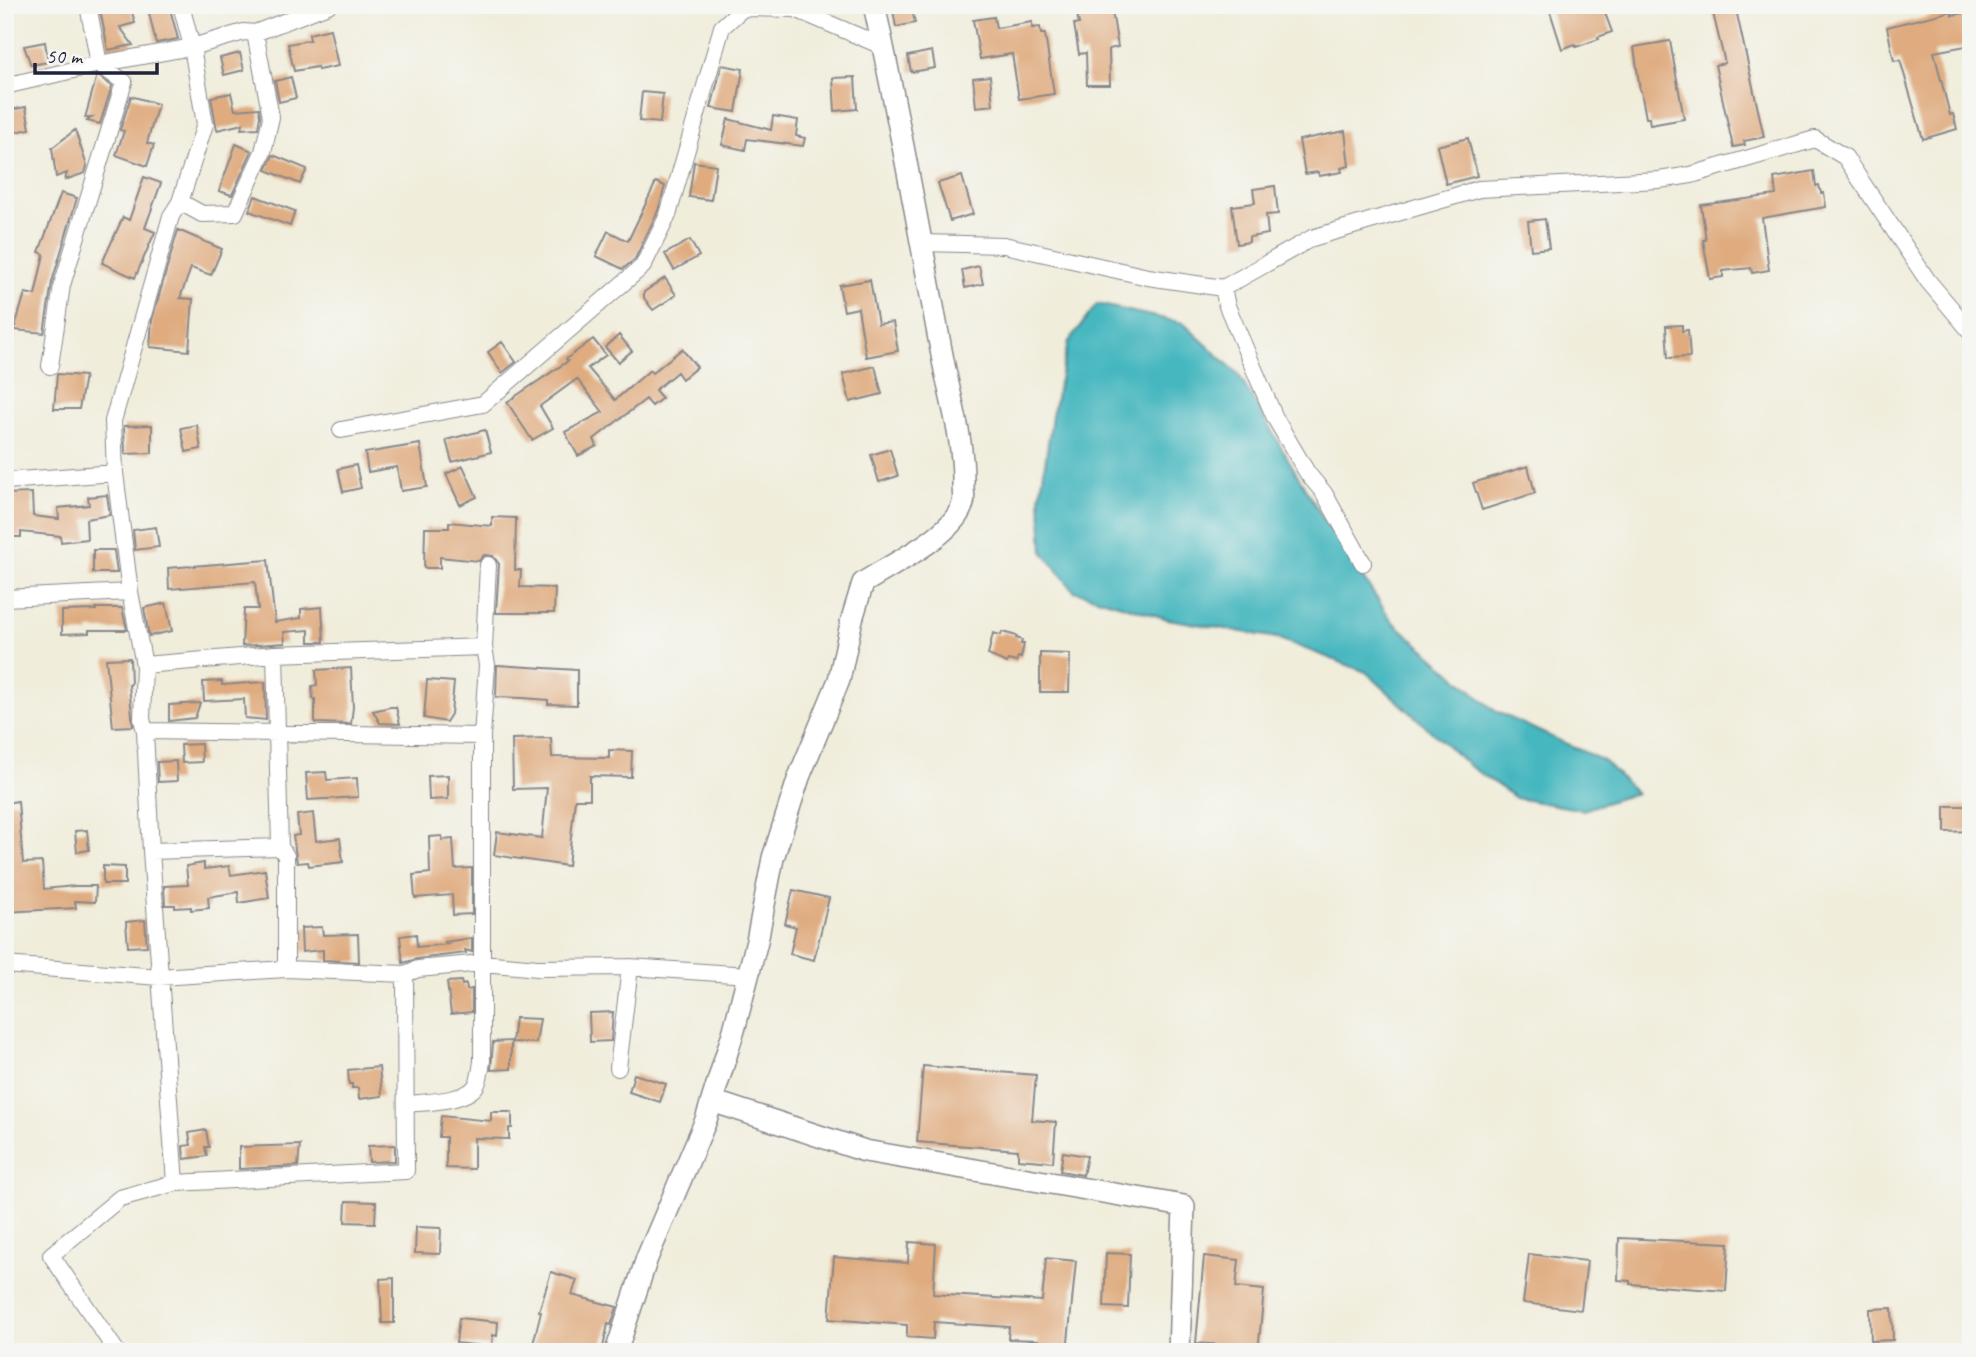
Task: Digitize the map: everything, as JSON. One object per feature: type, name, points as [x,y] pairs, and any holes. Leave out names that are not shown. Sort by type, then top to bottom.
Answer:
[{"type":"street","points":[[50,366],[62,285],[124,82],[99,64],[88,5]]},
{"type":"street","points":[[176,1183],[150,851],[145,731],[142,719],[144,665],[130,592],[115,473],[113,421],[171,216],[180,202],[205,124],[192,47],[181,5]]},
{"type":"street","points":[[5,86],[99,64],[192,47],[244,32],[255,33],[328,5]]},
{"type":"street","points":[[616,1352],[647,1258],[712,1101],[748,975],[773,858],[799,778],[839,680],[863,583],[932,541],[950,526],[963,505],[964,467],[959,427],[944,366],[874,5]]},
{"type":"street","points":[[341,430],[483,404],[643,266],[668,215],[722,27],[743,8],[795,9],[884,47]]},
{"type":"street","points":[[180,202],[202,214],[235,213],[263,152],[271,117],[255,33]]},
{"type":"street","points":[[922,243],[1004,245],[1148,277],[1223,288],[1312,238],[1479,189],[1659,180],[1691,175],[1815,139],[1845,157],[1928,281],[1971,332]]},
{"type":"street","points":[[1223,288],[1227,306],[1275,418],[1308,474],[1324,493],[1363,563]]},
{"type":"street","points":[[5,481],[115,473]]},
{"type":"street","points":[[407,1104],[459,1097],[472,1091],[478,1083],[482,1061],[482,736],[487,665],[484,647],[488,565]]},
{"type":"street","points":[[5,598],[130,592]]},
{"type":"street","points":[[144,665],[275,654],[484,647]]},
{"type":"street","points":[[275,654],[280,847],[286,856],[286,969]]},
{"type":"street","points":[[145,731],[482,736]]},
{"type":"street","points":[[150,851],[280,847]]},
{"type":"street","points":[[5,965],[159,977],[286,969],[405,974],[418,969],[483,963],[538,968],[630,967],[748,975]]},
{"type":"street","points":[[618,1068],[630,967]]},
{"type":"street","points":[[117,1352],[51,1255],[120,1198],[176,1183],[406,1171],[405,974]]},
{"type":"street","points":[[712,1101],[864,1151],[1184,1206],[1179,1352]]},
{"type":"water","points":[[1097,304],[1183,323],[1238,374],[1324,520],[1392,621],[1495,711],[1604,761],[1636,793],[1583,810],[1516,798],[1468,765],[1366,672],[1277,638],[1168,619],[1074,591],[1043,552],[1040,498],[1052,416],[1068,343]]},
{"type":"building","points":[[99,5],[130,5],[135,23],[120,27],[133,45],[108,50]]},
{"type":"building","points":[[169,5],[178,39],[156,43],[148,9]]},
{"type":"building","points":[[892,5],[911,5],[915,23],[896,27]]},
{"type":"building","points":[[1111,5],[1118,47],[1109,49],[1110,85],[1087,85],[1086,53],[1079,54],[1074,24],[1079,24],[1076,9]]},
{"type":"building","points":[[1548,5],[1602,5],[1612,32],[1576,47],[1575,44],[1562,49]]},
{"type":"building","points":[[1735,5],[1764,137],[1744,141],[1745,145],[1733,147],[1715,65],[1725,63],[1712,9]]},
{"type":"building","points":[[1952,11],[1952,15],[1971,12],[1971,45],[1934,52],[1950,115],[1953,114],[1957,129],[1923,139],[1900,60],[1894,61],[1887,27]]},
{"type":"building","points":[[994,17],[996,28],[1032,22],[1032,28],[1040,27],[1041,34],[1045,34],[1054,94],[1019,99],[1012,54],[980,59],[973,20]]},
{"type":"building","points":[[330,29],[338,66],[294,71],[288,44],[310,40],[309,34]]},
{"type":"building","points":[[1670,41],[1684,119],[1650,125],[1640,91],[1634,47]]},
{"type":"building","points":[[45,42],[48,62],[31,65],[24,46]]},
{"type":"building","points":[[932,51],[935,68],[911,72],[908,56]]},
{"type":"building","points":[[240,53],[244,70],[224,75],[220,58]]},
{"type":"building","points":[[722,65],[743,69],[736,112],[711,108]]},
{"type":"building","points":[[97,75],[112,86],[100,124],[87,121],[92,117],[85,118]]},
{"type":"building","points":[[990,76],[993,105],[976,107],[973,78]]},
{"type":"building","points":[[291,77],[296,98],[279,102],[275,81]]},
{"type":"building","points":[[855,77],[857,109],[835,111],[833,78]]},
{"type":"building","points":[[642,92],[663,94],[660,123],[639,121]]},
{"type":"building","points":[[231,93],[235,110],[259,108],[258,128],[241,129],[243,124],[217,130],[211,97]]},
{"type":"building","points":[[131,96],[158,104],[147,143],[154,145],[147,166],[116,155],[124,131],[120,130]]},
{"type":"building","points":[[26,107],[30,129],[5,134],[5,111]]},
{"type":"building","points":[[773,116],[798,120],[796,136],[805,138],[803,146],[747,139],[745,150],[722,145],[728,119],[771,130]]},
{"type":"building","points":[[75,130],[87,166],[85,173],[65,180],[67,173],[56,177],[52,148]]},
{"type":"building","points":[[1345,131],[1349,166],[1341,168],[1342,172],[1319,176],[1318,172],[1305,174],[1299,140]]},
{"type":"building","points":[[1468,138],[1477,176],[1446,184],[1437,146]]},
{"type":"building","points":[[236,144],[252,151],[232,195],[219,191]]},
{"type":"building","points":[[273,155],[307,169],[300,184],[266,170]]},
{"type":"building","points":[[694,162],[716,165],[711,200],[689,197]]},
{"type":"building","points":[[1814,171],[1816,186],[1819,185],[1821,193],[1824,193],[1826,207],[1762,218],[1769,270],[1752,273],[1751,268],[1723,271],[1723,277],[1710,279],[1703,240],[1706,240],[1701,205],[1776,195],[1774,178]]},
{"type":"building","points":[[962,176],[973,214],[950,221],[938,183]]},
{"type":"building","points":[[144,177],[161,183],[145,228],[155,232],[135,278],[102,263],[123,217],[129,220]]},
{"type":"building","points":[[656,182],[665,186],[658,211],[635,259],[623,269],[596,256],[608,231],[628,241]]},
{"type":"building","points":[[1275,186],[1278,214],[1266,215],[1268,234],[1249,237],[1249,242],[1237,244],[1232,206],[1255,203],[1253,189]]},
{"type":"building","points":[[61,193],[77,198],[52,282],[44,333],[14,330],[25,293],[35,295],[44,254],[39,252]]},
{"type":"building","points":[[255,196],[295,211],[290,226],[249,211]]},
{"type":"building","points":[[1545,219],[1549,248],[1531,250],[1528,221]]},
{"type":"building","points":[[178,230],[222,249],[211,275],[191,268],[180,298],[193,299],[189,351],[150,347],[152,320]]},
{"type":"building","points":[[690,240],[699,256],[674,270],[665,254]]},
{"type":"building","points":[[979,266],[983,284],[965,288],[962,270]]},
{"type":"building","points":[[665,278],[676,295],[653,310],[644,298],[644,292]]},
{"type":"building","points":[[870,280],[878,324],[893,322],[898,351],[866,357],[858,308],[844,311],[839,285]]},
{"type":"building","points":[[1682,325],[1682,331],[1688,330],[1690,357],[1668,358],[1666,326]]},
{"type":"building","points":[[619,335],[632,351],[618,362],[605,347]]},
{"type":"building","points":[[593,339],[606,355],[588,368],[615,400],[650,370],[652,373],[682,349],[697,367],[682,379],[677,372],[655,390],[662,398],[652,406],[646,399],[594,439],[597,446],[578,456],[565,432],[603,412],[577,379],[540,406],[553,428],[532,440],[507,402],[568,361],[566,359]]},
{"type":"building","points":[[502,342],[516,362],[502,373],[488,352]]},
{"type":"building","points":[[875,366],[882,394],[850,402],[843,374]]},
{"type":"building","points":[[57,374],[85,376],[79,409],[54,409]]},
{"type":"building","points":[[152,425],[152,453],[125,454],[124,426]]},
{"type":"building","points":[[197,425],[201,449],[186,452],[181,428]]},
{"type":"building","points":[[485,430],[491,452],[452,462],[446,440]]},
{"type":"building","points":[[420,444],[427,487],[401,491],[397,467],[368,472],[365,453]]},
{"type":"building","points":[[890,449],[898,476],[879,482],[871,455]]},
{"type":"building","points":[[356,465],[361,488],[343,492],[338,469]]},
{"type":"building","points":[[463,466],[477,497],[460,505],[446,474]]},
{"type":"building","points":[[1528,466],[1535,493],[1482,510],[1473,483]]},
{"type":"building","points":[[32,493],[33,516],[59,519],[58,508],[89,505],[88,497],[107,495],[110,515],[86,519],[87,539],[61,542],[60,536],[21,532],[21,537],[5,537],[5,494]]},
{"type":"building","points":[[492,517],[516,518],[515,570],[521,570],[520,587],[555,588],[554,613],[496,613],[499,564],[493,556],[484,555],[479,561],[440,557],[440,568],[424,568],[425,528],[449,528],[449,522],[492,526]]},
{"type":"building","points":[[156,527],[159,547],[135,550],[133,530]]},
{"type":"building","points":[[93,550],[114,550],[117,573],[93,573]]},
{"type":"building","points":[[268,560],[275,622],[301,618],[301,609],[322,607],[324,642],[309,642],[309,630],[284,632],[285,643],[242,646],[244,609],[258,609],[255,582],[169,589],[168,568]]},
{"type":"building","points":[[166,603],[172,631],[149,636],[144,608]]},
{"type":"building","points":[[122,608],[127,630],[89,630],[89,633],[62,634],[62,611]]},
{"type":"building","points":[[1002,632],[1017,636],[1016,638],[1022,640],[1021,644],[1024,644],[1021,658],[1018,657],[1016,662],[1008,660],[1007,663],[988,655],[993,633],[1001,635]]},
{"type":"building","points":[[1040,653],[1070,654],[1069,692],[1040,692]]},
{"type":"building","points":[[130,658],[129,685],[133,726],[113,727],[106,659]]},
{"type":"building","points":[[497,665],[577,670],[577,705],[548,704],[548,700],[496,697]]},
{"type":"building","points":[[351,668],[351,724],[315,723],[312,686],[317,685],[316,670]]},
{"type":"building","points":[[427,680],[454,682],[451,714],[446,722],[424,718]]},
{"type":"building","points":[[222,681],[222,685],[265,682],[266,720],[245,718],[244,699],[204,701],[203,682]]},
{"type":"building","points":[[200,703],[195,718],[169,721],[169,705]]},
{"type":"building","points":[[396,707],[400,724],[380,723],[373,711]]},
{"type":"building","points":[[551,738],[552,757],[609,758],[609,750],[632,751],[631,777],[590,776],[590,799],[575,799],[568,866],[494,855],[497,832],[542,838],[547,788],[513,789],[512,739]]},
{"type":"building","points":[[201,744],[202,762],[182,763],[181,745]]},
{"type":"building","points":[[176,761],[177,781],[158,782],[157,762]]},
{"type":"building","points":[[326,772],[327,780],[357,778],[358,797],[308,800],[306,773]]},
{"type":"building","points":[[448,775],[448,799],[429,800],[428,776]]},
{"type":"building","points":[[18,801],[23,863],[42,862],[44,889],[96,886],[95,902],[75,901],[76,908],[5,912],[5,803]]},
{"type":"building","points":[[1945,806],[1971,806],[1971,831],[1945,832]]},
{"type":"building","points":[[313,813],[316,841],[340,838],[343,862],[309,866],[308,862],[297,863],[293,836],[299,835],[297,815]]},
{"type":"building","points":[[87,830],[89,850],[77,852],[75,831]]},
{"type":"building","points":[[442,836],[442,840],[453,839],[455,869],[472,868],[472,914],[453,915],[452,895],[415,898],[413,875],[430,873],[429,837]]},
{"type":"building","points":[[204,863],[204,869],[229,866],[231,875],[265,870],[269,898],[239,903],[238,892],[208,897],[209,908],[191,910],[191,907],[175,908],[175,905],[165,905],[164,886],[188,885],[186,866]]},
{"type":"building","points":[[103,866],[125,867],[125,884],[103,884]]},
{"type":"building","points":[[793,890],[829,898],[814,960],[790,954],[796,927],[785,924]]},
{"type":"building","points":[[145,920],[147,946],[128,947],[126,922]]},
{"type":"building","points":[[322,927],[323,935],[358,934],[359,962],[323,960],[323,950],[302,952],[301,928]]},
{"type":"building","points":[[416,934],[417,947],[450,944],[444,942],[472,938],[472,952],[465,950],[466,953],[403,963],[400,936]]},
{"type":"building","points":[[461,981],[462,985],[466,984],[467,990],[472,989],[472,1012],[451,1014],[447,982]]},
{"type":"building","points":[[613,1012],[611,1041],[590,1042],[589,1013]]},
{"type":"building","points":[[515,1018],[540,1019],[536,1043],[512,1042]]},
{"type":"building","points":[[511,1041],[511,1069],[491,1070],[493,1042]]},
{"type":"building","points":[[923,1066],[1036,1075],[1032,1120],[1056,1122],[1053,1162],[1018,1159],[1018,1150],[917,1142]]},
{"type":"building","points":[[379,1067],[382,1096],[359,1099],[358,1088],[352,1088],[352,1084],[349,1084],[348,1070]]},
{"type":"building","points":[[634,1074],[666,1084],[660,1102],[629,1092]]},
{"type":"building","points":[[491,1112],[512,1112],[509,1139],[474,1138],[474,1169],[446,1168],[446,1137],[439,1137],[441,1116],[491,1121]]},
{"type":"building","points":[[206,1130],[209,1147],[205,1147],[207,1156],[184,1159],[183,1146],[191,1145],[189,1133]]},
{"type":"building","points":[[300,1145],[298,1166],[239,1169],[239,1147]]},
{"type":"building","points":[[395,1145],[395,1161],[369,1162],[368,1146]]},
{"type":"building","points":[[1063,1152],[1087,1156],[1083,1175],[1060,1171]]},
{"type":"building","points":[[346,1201],[376,1202],[375,1223],[345,1222]]},
{"type":"building","points":[[416,1227],[441,1228],[440,1254],[415,1253]]},
{"type":"building","points":[[1619,1238],[1729,1243],[1726,1291],[1630,1284],[1630,1281],[1618,1280]]},
{"type":"building","points":[[909,1242],[936,1244],[933,1294],[1042,1301],[1046,1258],[1076,1261],[1067,1352],[1037,1352],[1038,1340],[1008,1339],[1009,1327],[934,1322],[933,1339],[907,1337],[907,1325],[829,1319],[834,1257],[908,1263]]},
{"type":"building","points":[[1106,1253],[1130,1254],[1128,1308],[1104,1307]]},
{"type":"building","points":[[1529,1254],[1587,1261],[1581,1310],[1523,1303]]},
{"type":"building","points":[[1204,1256],[1239,1260],[1236,1287],[1264,1290],[1258,1352],[1224,1352],[1224,1345],[1196,1343]]},
{"type":"building","points":[[551,1272],[577,1280],[572,1295],[617,1307],[611,1325],[608,1324],[602,1352],[531,1352],[541,1312],[539,1311]]},
{"type":"building","points":[[394,1278],[394,1323],[382,1323],[380,1279]]},
{"type":"building","points":[[1892,1308],[1893,1340],[1871,1341],[1870,1309]]},
{"type":"building","points":[[459,1318],[498,1322],[497,1336],[493,1335],[492,1347],[456,1343]]}]
